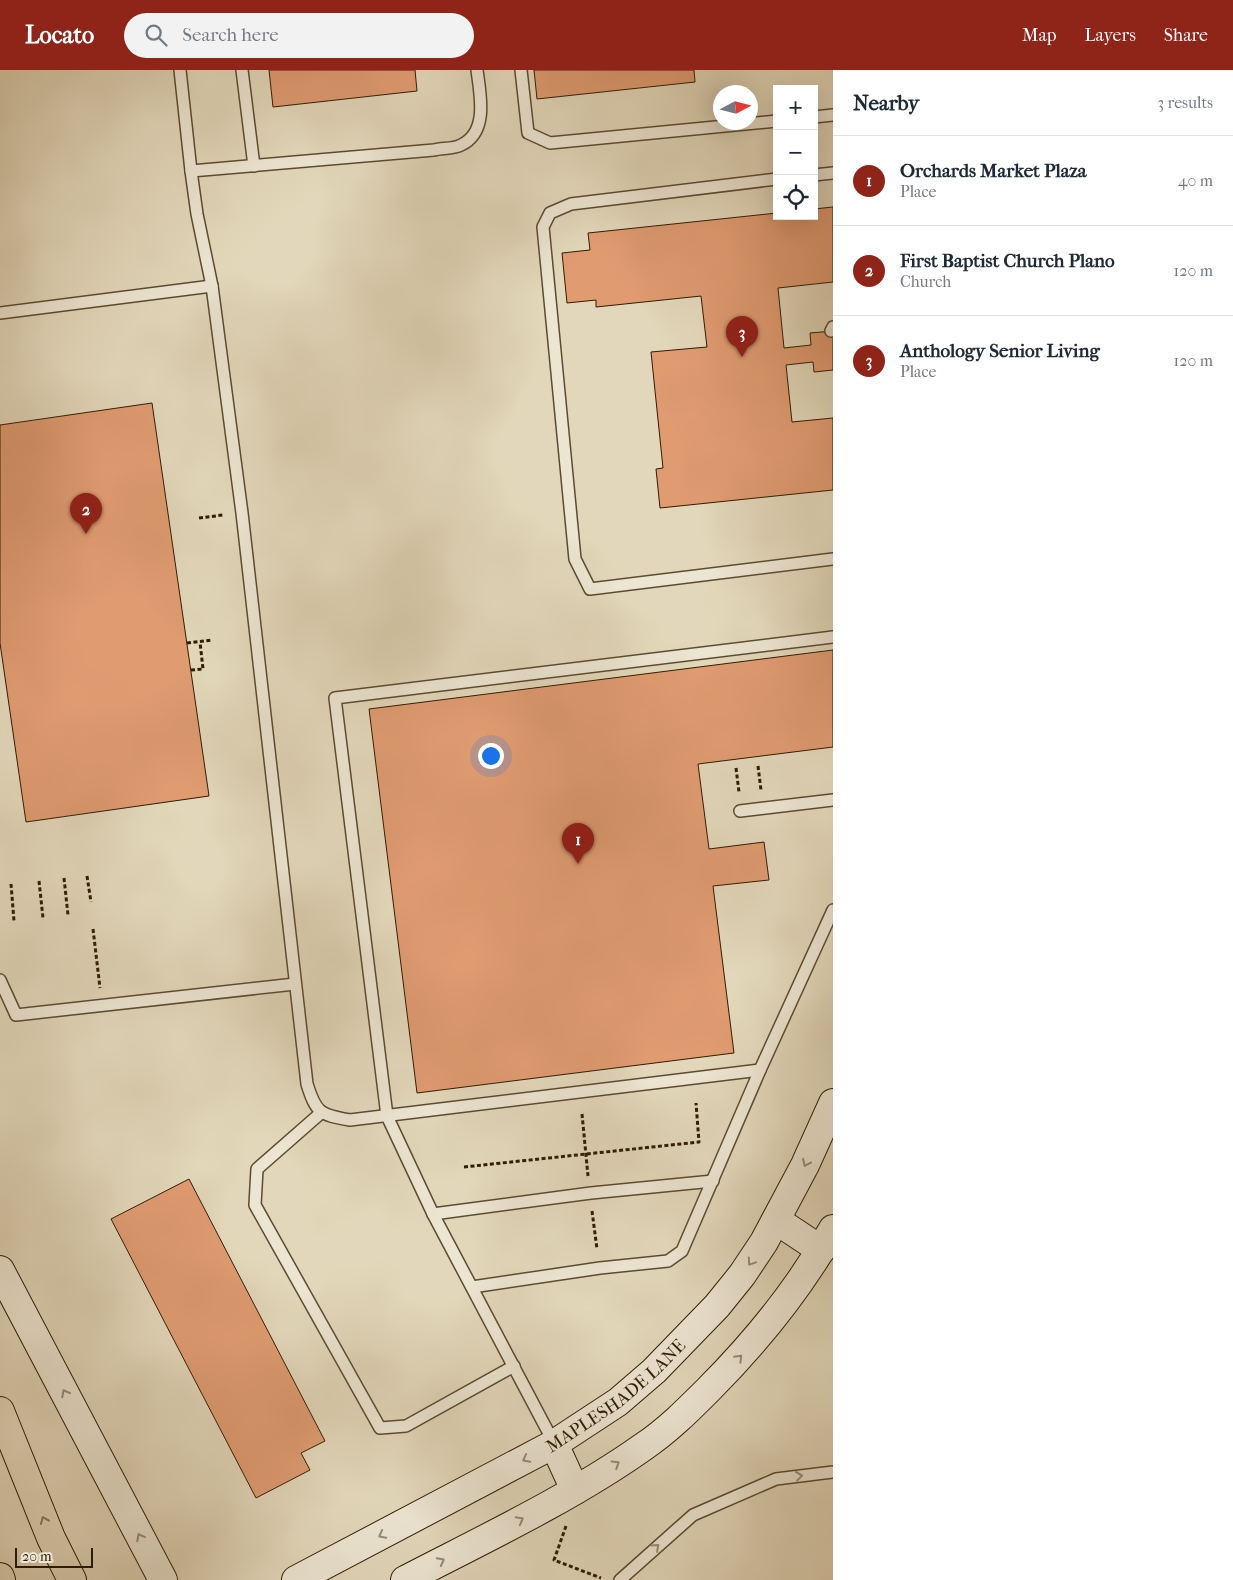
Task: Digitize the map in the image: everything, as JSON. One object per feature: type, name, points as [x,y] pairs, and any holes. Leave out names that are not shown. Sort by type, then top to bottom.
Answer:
[{"type":"highway","points":[[0,1411],[51,1538],[72,1580]]},
{"type":"main road","name":"MAPLESHADE LANE","points":[[296,1580],[554,1444],[618,1402],[654,1371],[717,1306],[742,1275],[776,1220],[806,1165],[833,1103]]},
{"type":"main road","points":[[405,1580],[575,1490],[643,1447],[681,1416],[749,1348],[829,1245],[776,1220]]},
{"type":"main road","points":[[0,1270],[163,1580]]},
{"type":"main road","points":[[554,1444],[575,1490]]},
{"type":"lane","points":[[180,70],[191,171],[212,286],[242,513],[307,1084],[314,1105],[327,1116],[350,1120],[760,1070]]},
{"type":"lane","points":[[242,70],[254,166]]},
{"type":"lane","points":[[191,171],[434,150],[461,145],[475,134],[482,110],[477,70]]},
{"type":"lane","points":[[521,70],[528,133],[550,143],[773,121]]},
{"type":"lane","points":[[818,117],[833,115]]},
{"type":"lane","points":[[818,175],[833,173]]},
{"type":"lane","points":[[773,179],[570,204],[550,213],[543,227],[575,559],[590,589],[833,559]]},
{"type":"lane","points":[[0,312],[212,286]]},
{"type":"lane","points":[[554,1444],[433,1214],[387,1116],[335,698],[833,637]]},
{"type":"lane","points":[[740,811],[833,800]]},
{"type":"lane","points":[[472,1287],[600,1268],[668,1261],[682,1252],[760,1070],[833,910]]},
{"type":"lane","points":[[0,980],[16,1015],[295,984]]},
{"type":"lane","points":[[322,1112],[257,1169],[255,1205],[380,1428],[406,1426],[514,1366]]},
{"type":"lane","points":[[433,1214],[590,1193],[713,1181]]},
{"type":"lane","points":[[620,1580],[693,1515],[776,1479],[833,1472]]},
{"type":"path","points":[[198,518],[223,515]]},
{"type":"path","points":[[187,643],[212,640]]},
{"type":"path","points":[[191,670],[203,669],[200,642]]},
{"type":"path","points":[[758,766],[761,791]]},
{"type":"path","points":[[736,768],[739,793]]},
{"type":"path","points":[[88,876],[91,902]]},
{"type":"path","points":[[64,878],[68,915]]},
{"type":"path","points":[[39,881],[43,918]]},
{"type":"path","points":[[11,884],[14,921]]},
{"type":"path","points":[[94,929],[100,988]]},
{"type":"path","points":[[464,1166],[700,1142],[696,1103]]},
{"type":"path","points":[[582,1114],[588,1176]]},
{"type":"path","points":[[592,1210],[598,1253]]},
{"type":"path","points":[[568,1523],[554,1560],[602,1578]]},
{"type":"building","points":[[269,70],[415,70],[417,91],[273,107]]},
{"type":"building","points":[[534,70],[694,70],[695,82],[537,99]]},
{"type":"building","points":[[833,207],[833,282],[778,288],[784,348],[811,345],[810,333],[833,331],[833,370],[814,372],[813,362],[786,365],[792,422],[833,418],[833,490],[660,508],[656,469],[663,468],[651,352],[707,347],[701,296],[596,307],[596,300],[567,303],[562,253],[590,250],[588,233],[773,213],[773,220],[818,220],[818,209]]},
{"type":"building","points":[[152,403],[209,796],[26,822],[0,643],[0,425]]},
{"type":"building","points":[[833,650],[833,747],[698,764],[709,849],[764,842],[769,880],[713,886],[734,1053],[417,1093],[369,709]]},
{"type":"building","points":[[189,1179],[325,1441],[301,1453],[310,1470],[256,1498],[111,1219]]},
{"type":"place","name":"Anthology Senior Living","points":[[742,357]]},
{"type":"place","name":"First Baptist Church Plano","points":[[86,534]]},
{"type":"place","name":"Orchards Market Plaza","points":[[578,864]]}]
